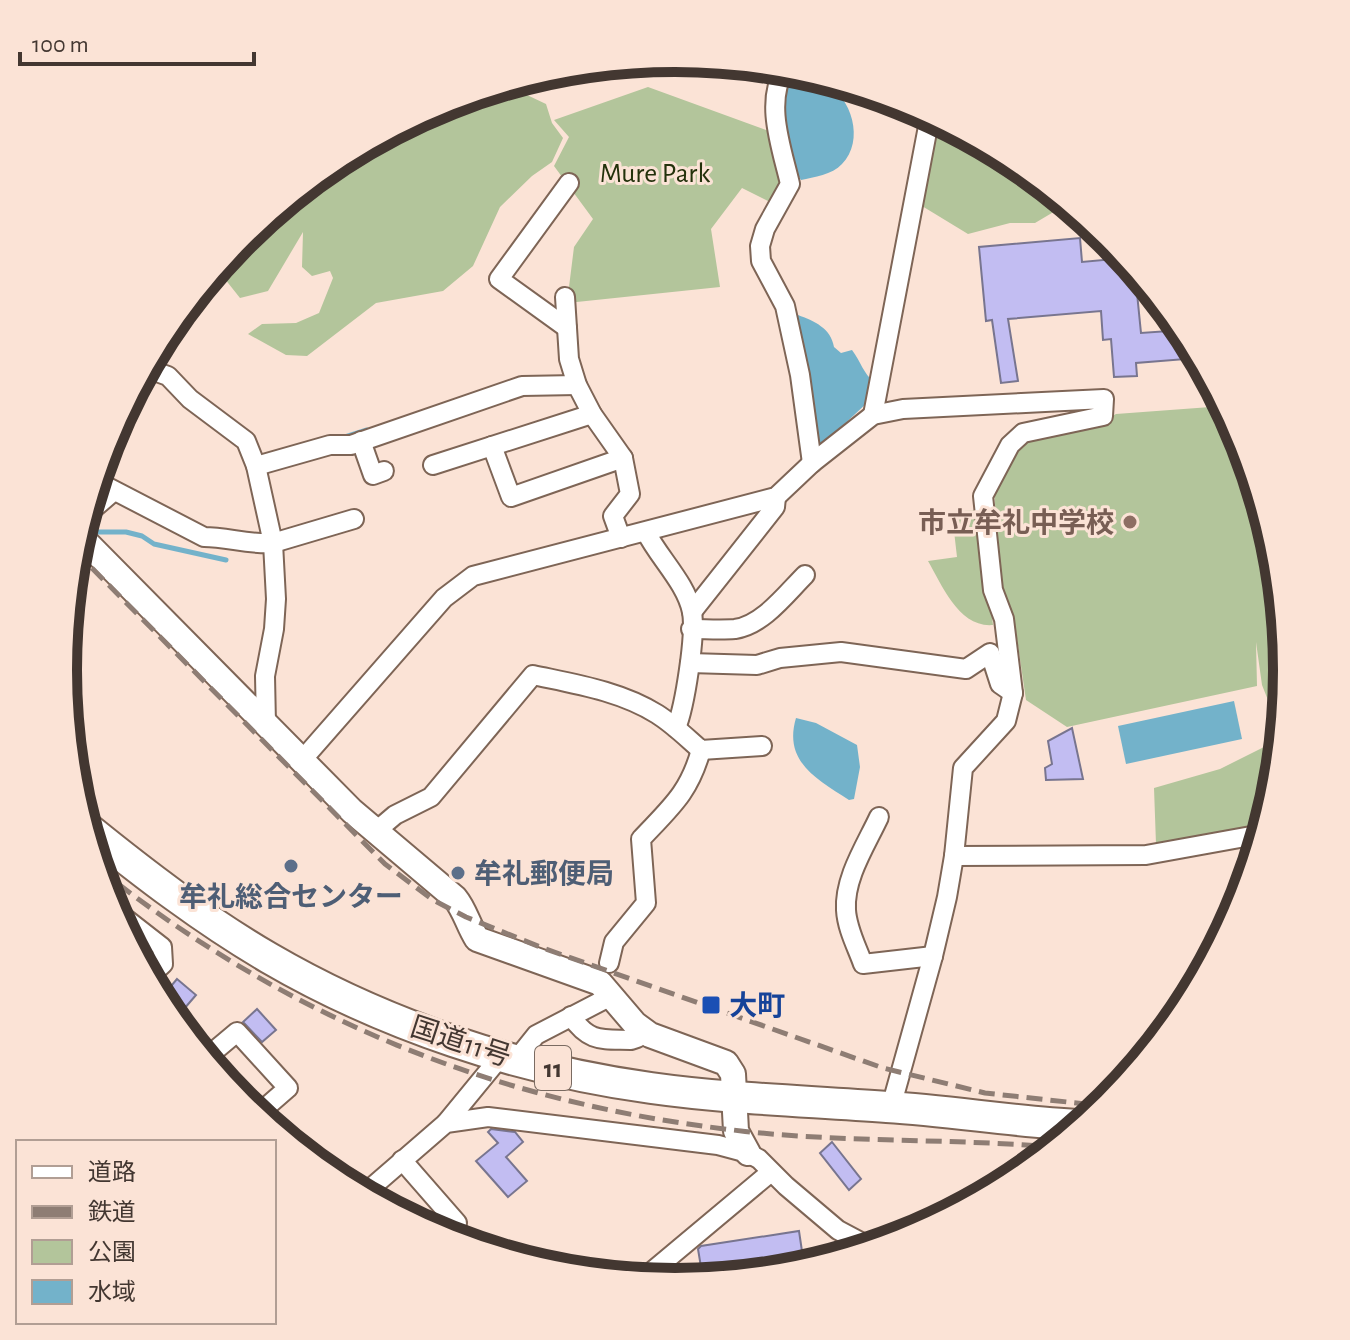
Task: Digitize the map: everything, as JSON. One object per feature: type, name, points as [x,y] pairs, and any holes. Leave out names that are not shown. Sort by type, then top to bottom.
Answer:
[{"type":"highway","name":"国道11号","points":[[102,839],[185,903],[269,958],[352,1000],[415,1027],[509,1058],[648,1088],[735,1098],[891,1107],[1065,1124]]},
{"type":"street","points":[[780,81],[775,92],[778,133],[790,184],[765,229],[760,246],[761,261],[785,306],[800,375],[812,463]]},
{"type":"street","points":[[873,415],[928,129]]},
{"type":"street","points":[[567,328],[499,279],[569,183]]},
{"type":"street","points":[[565,297],[569,359],[577,385],[592,414],[623,458],[630,494],[613,516],[621,538]]},
{"type":"street","points":[[157,372],[168,376],[190,399],[246,441],[256,466],[273,543],[276,599],[265,676],[266,724]]},
{"type":"street","points":[[256,466],[330,445],[351,445],[522,386],[577,385]]},
{"type":"street","points":[[303,759],[444,598],[473,576],[776,497],[812,463],[873,415],[903,409],[1104,399],[1103,416],[1023,433],[1010,445],[983,496],[993,590],[1004,619],[1013,693],[1006,721],[963,768],[954,856],[933,956],[891,1107]]},
{"type":"street","points":[[433,465],[592,414]]},
{"type":"street","points":[[361,441],[373,475],[384,471]]},
{"type":"street","points":[[492,446],[511,497],[623,458]]},
{"type":"street","points":[[106,487],[204,537],[273,543],[354,519]]},
{"type":"street","points":[[101,502],[114,491]]},
{"type":"street","points":[[691,621],[775,507],[776,497]]},
{"type":"street","points":[[646,532],[674,573],[691,621],[690,663],[682,714],[676,728]]},
{"type":"street","points":[[90,546],[375,832],[455,898],[477,939],[600,983],[643,1030],[661,1041],[726,1063],[733,1074],[736,1131],[748,1153],[838,1230],[856,1240]]},
{"type":"street","points":[[691,621],[737,629],[749,625],[762,617],[805,575]]},
{"type":"street","points":[[690,663],[757,665],[780,658],[841,652],[966,669],[990,653],[1000,684],[1013,693]]},
{"type":"street","points":[[375,832],[395,815],[431,797],[533,675],[628,699],[658,714],[701,750],[762,746]]},
{"type":"street","points":[[609,963],[614,942],[646,903],[641,839],[682,796],[694,775],[701,750]]},
{"type":"street","points":[[879,817],[853,873],[847,894],[846,911],[851,934],[863,964],[933,956]]},
{"type":"street","points":[[954,856],[1146,855],[1249,836]]},
{"type":"street","points":[[135,926],[162,947],[163,964],[157,969]]},
{"type":"street","points":[[373,1186],[446,1123],[509,1058],[536,1035],[611,996]]},
{"type":"street","points":[[571,1016],[594,1039],[631,1040],[643,1030]]},
{"type":"street","points":[[214,1051],[237,1032],[288,1088],[267,1107]]},
{"type":"street","points":[[446,1123],[488,1117],[718,1145],[748,1153]]},
{"type":"street","points":[[402,1160],[457,1223]]},
{"type":"street","points":[[657,1268],[771,1172]]},
{"type":"green space","name":"Mure Park","points":[[648,87],[774,133],[784,183],[770,202],[742,188],[711,229],[720,287],[567,303],[574,247],[593,219],[554,166],[569,137],[554,120]]},
{"type":"green space","points":[[524,91],[546,104],[552,123],[563,138],[552,162],[532,176],[500,207],[473,266],[443,291],[376,303],[307,356],[286,355],[248,334],[262,324],[296,323],[319,313],[333,278],[330,271],[312,276],[302,267],[303,232],[268,291],[240,298],[224,278],[252,247],[311,196],[376,152],[446,118],[520,92]]},
{"type":"green space","points":[[936,132],[1007,173],[1057,210],[1035,223],[1010,223],[968,234],[922,206]]},
{"type":"green space","points":[[1211,407],[1241,478],[1262,553],[1272,631],[1272,710],[1262,685],[1256,642],[1257,686],[1067,727],[1026,700],[1014,618],[1002,585],[994,492],[1008,462],[1026,443],[1094,427],[1116,414]]},
{"type":"green space","points":[[978,510],[993,625],[970,620],[961,612],[928,561],[957,557],[954,531],[957,511]]},
{"type":"green space","points":[[1268,745],[1253,826],[1156,844],[1154,788],[1220,769]]},
{"type":"water","points":[[792,83],[842,98],[854,132],[849,154],[838,168],[801,180],[792,165],[780,95],[782,84]]},
{"type":"water","points":[[798,315],[826,330],[834,347],[841,353],[852,350],[874,382],[869,401],[821,446],[817,445],[792,321]]},
{"type":"water","points":[[1234,701],[1242,739],[1126,764],[1118,726]]},
{"type":"water","points":[[796,718],[816,723],[857,745],[860,767],[854,799],[849,800],[806,768],[794,746]]},
{"type":"building","points":[[1080,238],[1082,262],[1110,259],[1137,291],[1141,333],[1167,331],[1185,359],[1136,363],[1137,376],[1114,377],[1111,339],[1103,340],[1101,311],[1008,319],[1018,381],[1001,383],[992,320],[986,321],[979,247]]},
{"type":"building","points":[[1072,728],[1083,779],[1046,780],[1045,768],[1052,764],[1048,741]]},
{"type":"building","points":[[177,979],[196,995],[184,1009],[169,988]]},
{"type":"building","points":[[257,1009],[276,1030],[262,1042],[243,1022]]},
{"type":"building","points":[[491,1129],[515,1132],[523,1142],[506,1157],[527,1181],[508,1197],[476,1161],[498,1143],[488,1132]]},
{"type":"building","points":[[832,1142],[861,1179],[849,1190],[820,1153]]},
{"type":"building","points":[[799,1231],[802,1255],[701,1267],[698,1249],[701,1246]]},
{"type":"waterway","points":[[345,437],[367,430]]},
{"type":"waterway","points":[[93,532],[126,532],[142,536],[154,544],[226,560]]},
{"type":"railway","points":[[87,563],[385,864],[433,900],[540,947],[883,1068],[985,1093],[1086,1104]]},
{"type":"railway","points":[[117,882],[244,969],[320,1010],[397,1045],[477,1075],[645,1117],[733,1130],[813,1137],[1036,1146]]},
{"type":"place","name":"市立牟礼中学校","points":[[1130,522]]},
{"type":"place","name":"牟礼総合センター","points":[[291,866]]},
{"type":"place","name":"牟礼郵便局","points":[[458,873]]},
{"type":"place","name":"大町","points":[[711,1005]]}]
